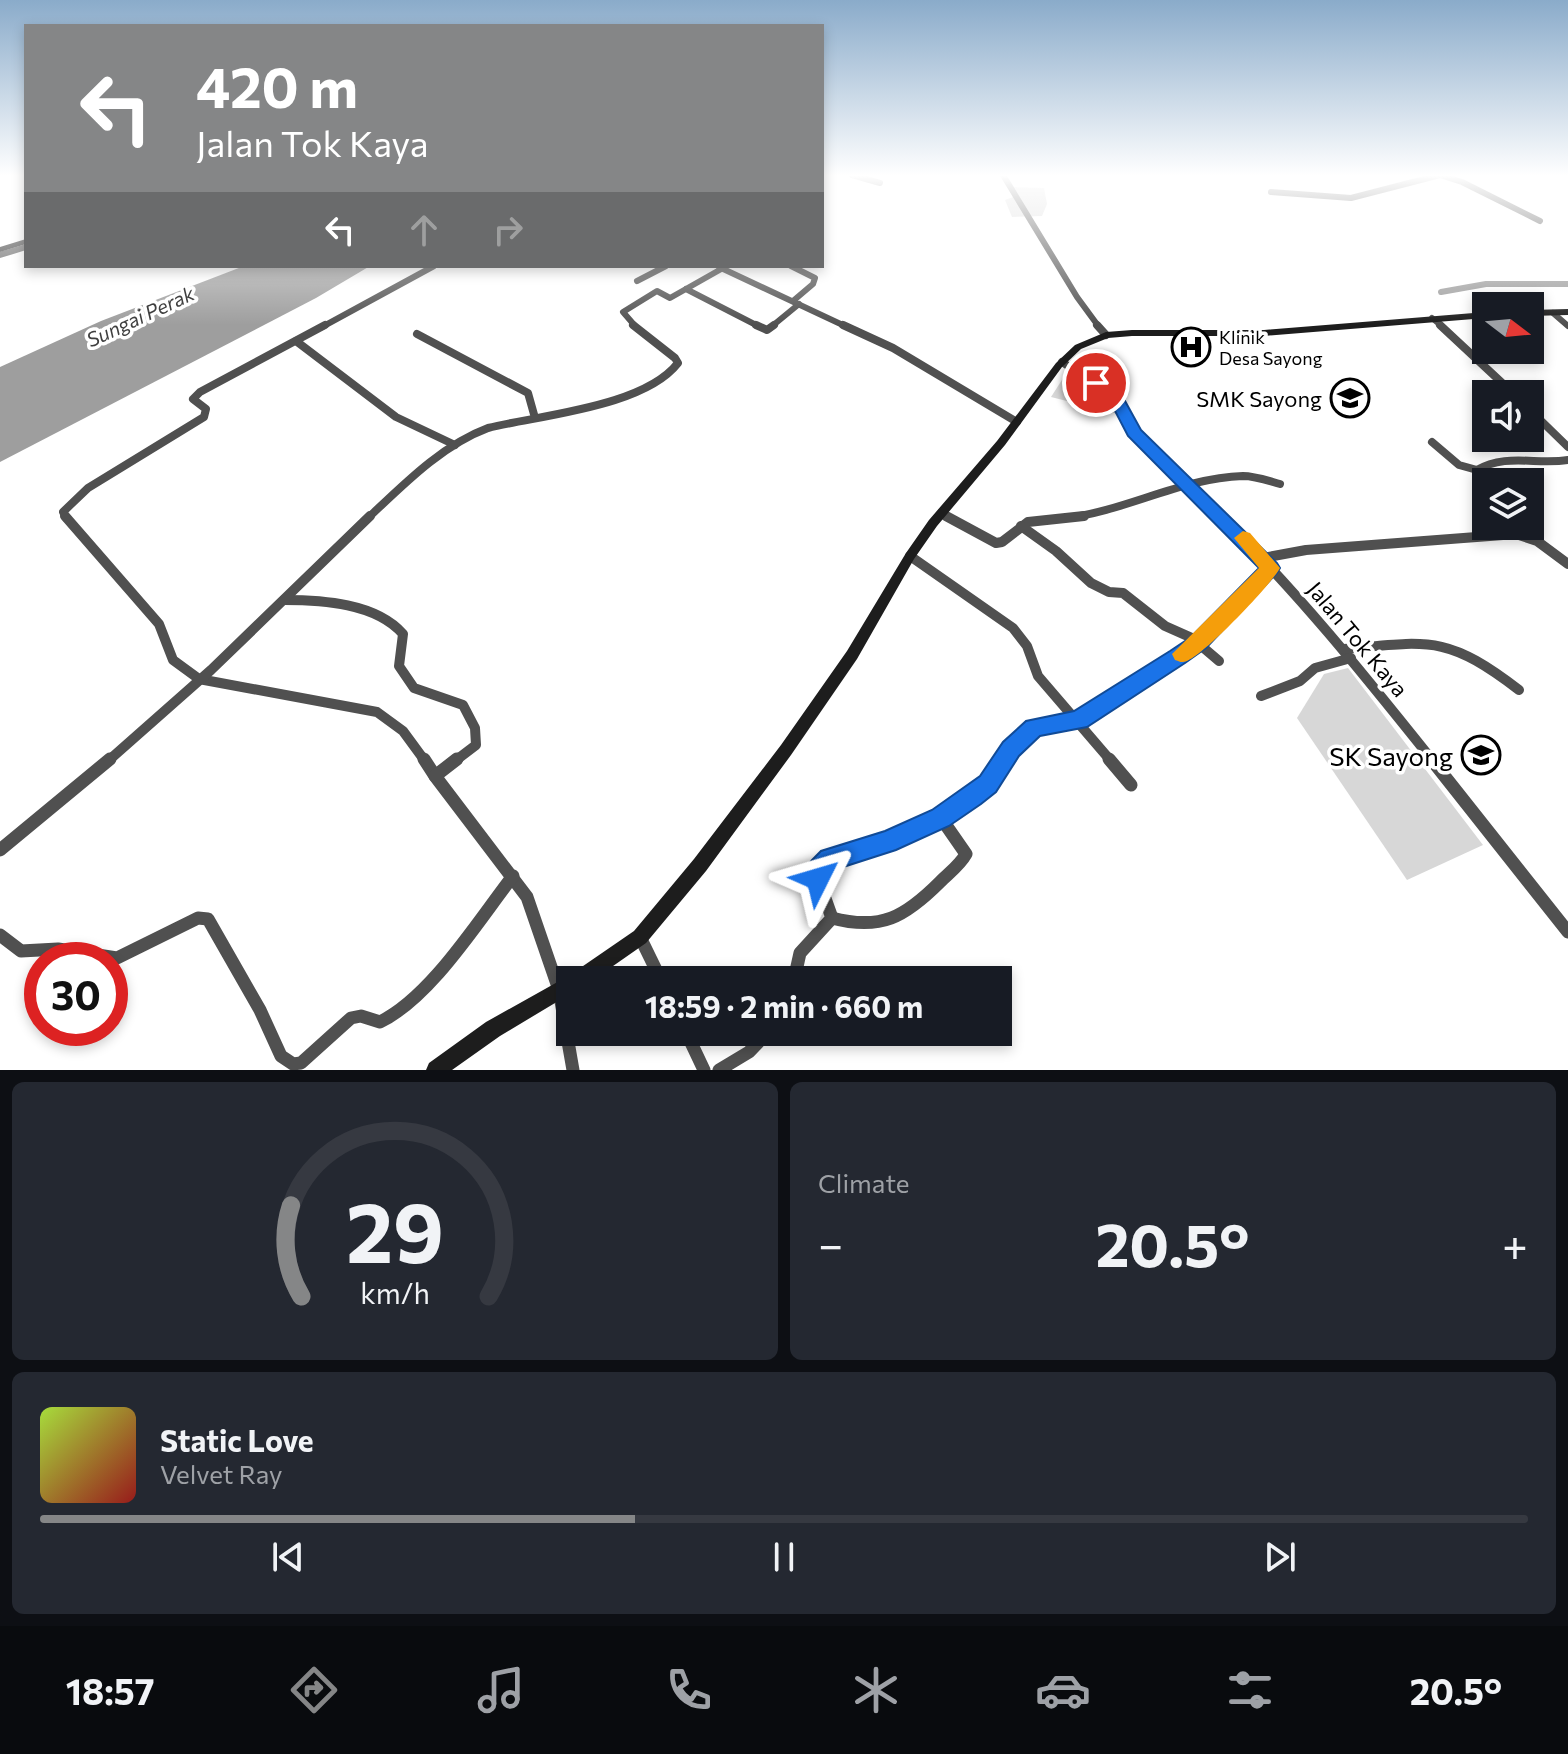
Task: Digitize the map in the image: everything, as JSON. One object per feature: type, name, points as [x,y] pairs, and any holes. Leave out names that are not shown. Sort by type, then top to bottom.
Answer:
[{"type":"main road","points":[[0,253],[24,245]]},
{"type":"main road","points":[[1544,313],[1568,312]]},
{"type":"main road","points":[[598,966],[640,937],[700,865],[852,655],[910,556],[941,513],[1017,422],[1062,362],[1084,343],[1106,335],[1264,333],[1472,316]]},
{"type":"main road","points":[[436,1070],[493,1029],[556,992]]},
{"type":"street","points":[[1036,225],[1069,283],[1106,335]]},
{"type":"street","points":[[430,268],[200,392],[193,399],[206,409],[204,417],[88,488],[63,512],[69,524],[159,624],[169,638],[171,657],[199,679],[377,712],[391,720],[408,736],[456,807],[513,876],[527,897],[556,966]]},
{"type":"street","points":[[637,281],[662,268]]},
{"type":"street","points":[[0,850],[199,679],[370,515],[455,445],[487,428],[637,390],[675,372],[678,363],[675,358],[626,319],[623,312],[657,291],[670,298],[718,268]]},
{"type":"street","points":[[722,268],[893,348],[1017,422]]},
{"type":"street","points":[[686,289],[767,330],[813,284],[815,278],[795,268]]},
{"type":"street","points":[[1553,313],[1568,326]]},
{"type":"street","points":[[1432,318],[1500,380]]},
{"type":"street","points":[[417,334],[528,393],[535,418]]},
{"type":"street","points":[[296,341],[396,417],[455,445]]},
{"type":"street","name":"Jalan Tok Kaya","points":[[1062,362],[1109,393],[1119,404],[1134,432],[1267,563],[1347,653],[1568,932]]},
{"type":"street","points":[[1544,424],[1568,447]]},
{"type":"street","points":[[1432,442],[1459,465],[1472,469]]},
{"type":"street","points":[[1482,468],[1493,463],[1568,460]]},
{"type":"street","points":[[941,513],[996,543],[1002,542],[1028,522],[1099,514],[1149,495],[1190,485],[1245,476],[1280,484]]},
{"type":"street","points":[[1021,526],[1056,551],[1091,583],[1109,592],[1123,593],[1165,626],[1199,642],[1219,661]]},
{"type":"street","points":[[832,918],[818,879],[824,862],[866,851],[941,818],[988,784],[1011,749],[1034,728],[1079,720],[1199,642],[1267,563],[1306,550],[1472,536]]},
{"type":"street","points":[[1536,540],[1568,563]]},
{"type":"street","points":[[910,556],[1013,628],[1027,646],[1038,676],[1079,720],[1131,785]]},
{"type":"street","points":[[284,600],[334,603],[394,623],[402,630],[398,662],[402,673],[414,688],[461,703],[478,735],[473,749],[435,776]]},
{"type":"street","points":[[1261,696],[1300,681],[1315,668],[1347,653],[1401,642],[1438,642],[1485,662],[1519,690]]},
{"type":"street","points":[[832,918],[862,927],[877,926],[921,899],[966,854],[941,818]]},
{"type":"street","points":[[0,935],[21,951],[58,949],[117,958],[198,918],[208,919],[260,1010],[281,1056],[293,1064],[301,1063],[351,1018],[361,1016],[380,1022],[392,1016],[440,971],[513,876]]},
{"type":"street","points":[[795,966],[802,949],[832,918]]},
{"type":"street","points":[[640,937],[654,966]]},
{"type":"street","points":[[571,1046],[573,1070]]},
{"type":"street","points":[[693,1046],[704,1070]]},
{"type":"street","points":[[719,1070],[755,1046]]},
{"type":"shaded area","points":[[1069,369],[1105,393],[1118,414],[1051,397]]},
{"type":"shaded area","points":[[1348,668],[1483,845],[1407,880],[1297,718],[1324,674]]},
{"type":"water","name":"Sungai Perak","points":[[239,268],[367,268],[316,298],[0,462],[0,367],[101,321]]},
{"type":"waterway","points":[[1441,292],[1486,284],[1568,284]]},
{"type":"slow traffic","points":[[1182,654],[1199,642],[1271,568],[1243,538]]},
{"type":"place","name":"Klinik Desa Sayong","points":[[1191,347]]},
{"type":"place","name":"SMK Sayong","points":[[1350,398]]},
{"type":"place","name":"SK Sayong","points":[[1481,755]]},
{"type":"route","points":[[818,879],[824,862],[887,842],[941,818],[973,796],[988,784],[1011,749],[1034,728],[1079,720],[1199,642],[1271,568],[1134,432],[1119,404],[1096,383]]}]
